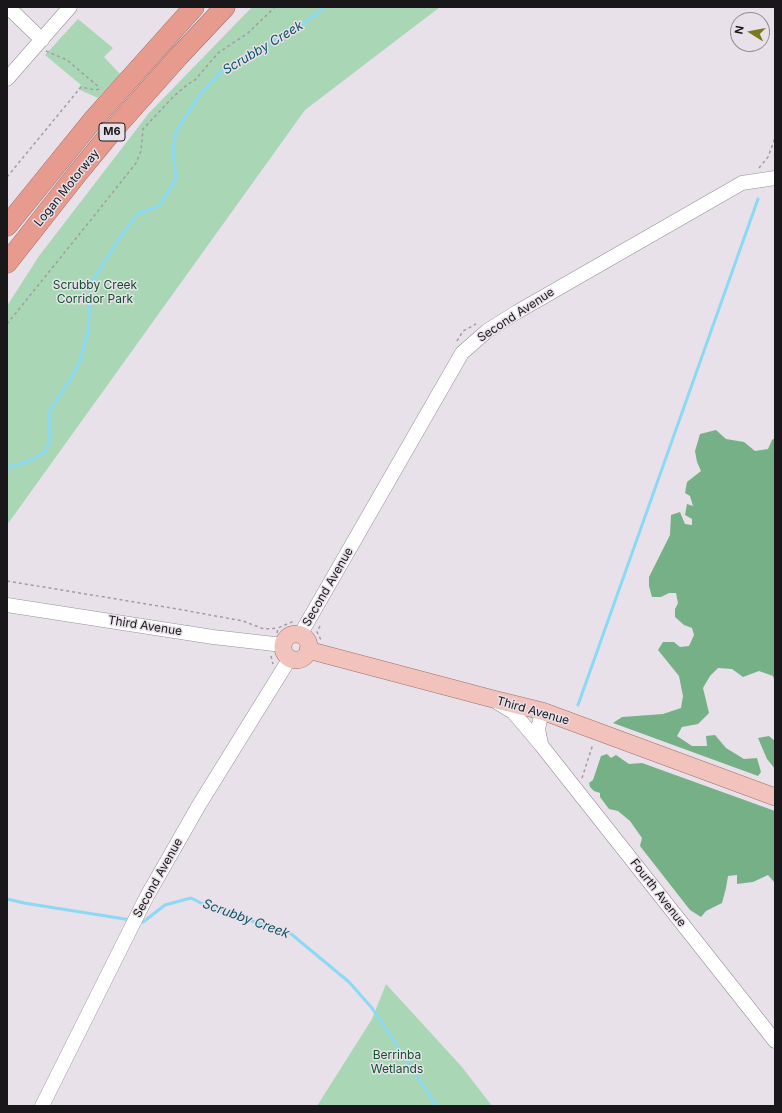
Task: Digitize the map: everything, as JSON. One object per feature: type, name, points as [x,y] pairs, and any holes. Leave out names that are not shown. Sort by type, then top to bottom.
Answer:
[{"type":"highway","name":"Logan Motorway","points":[[7,226],[92,121],[194,7]]},
{"type":"highway","name":"Logan Motorway","points":[[7,264],[114,129],[225,7]]},
{"type":"main road","points":[[287,652],[288,636],[292,634],[300,635],[306,639],[308,650]]},
{"type":"main road","name":"Third Avenue","points":[[287,652],[300,659],[308,650],[542,711],[775,797]]},
{"type":"street","points":[[8,7],[43,45]]},
{"type":"street","points":[[7,80],[43,45],[70,7]]},
{"type":"street","name":"Second Avenue","points":[[300,635],[462,353],[487,331],[517,312],[742,183],[775,178]]},
{"type":"street","name":"Third Avenue","points":[[7,605],[213,637],[287,652]]},
{"type":"street","name":"Second Avenue","points":[[42,1106],[147,896],[287,652]]},
{"type":"street","name":"Fourth Avenue","points":[[494,699],[513,712],[541,745],[775,1041]]},
{"type":"street","points":[[541,745],[538,729],[542,711]]},
{"type":"path","points":[[7,324],[136,163],[141,151],[143,129],[174,96],[195,80],[218,53],[248,33],[275,7]]},
{"type":"path","points":[[43,45],[67,60],[103,91]]},
{"type":"path","points":[[7,177],[81,87],[95,90],[101,89]]},
{"type":"path","points":[[140,126],[143,129]]},
{"type":"path","points":[[756,171],[768,157],[775,138]]},
{"type":"path","points":[[455,345],[463,331],[476,324]]},
{"type":"path","points":[[7,581],[243,621],[264,629],[278,628]]},
{"type":"green space","name":"Scrubby Creek Corridor Park","points":[[252,7],[440,7],[305,110],[7,525],[7,306],[39,256],[149,113]]},
{"type":"green space","points":[[78,19],[113,48],[104,57],[120,74],[98,98],[78,89],[81,85],[45,55]]},
{"type":"green space","points":[[716,430],[726,439],[744,442],[755,451],[768,449],[772,440],[775,438],[775,682],[773,676],[759,671],[743,677],[732,669],[718,668],[710,676],[703,688],[709,713],[698,724],[682,727],[677,736],[692,746],[707,746],[706,736],[715,735],[726,748],[744,759],[757,758],[761,772],[758,776],[613,723],[622,717],[663,714],[681,708],[683,696],[679,676],[658,650],[663,642],[674,642],[680,647],[689,646],[694,635],[692,628],[684,625],[675,617],[675,609],[678,603],[676,593],[669,593],[661,597],[652,597],[649,586],[649,577],[670,535],[671,515],[680,512],[685,524],[692,525],[692,519],[685,515],[687,504],[693,506],[690,496],[685,493],[687,482],[701,471],[697,462],[695,451],[700,434]]},
{"type":"green space","points":[[769,736],[775,741],[775,769],[767,759],[758,738]]},
{"type":"green space","points":[[607,754],[611,758],[616,755],[629,764],[642,763],[775,811],[775,883],[768,875],[753,882],[737,884],[737,875],[728,876],[722,903],[706,911],[701,917],[690,910],[640,846],[642,838],[630,821],[618,811],[609,809],[600,797],[600,793],[594,791],[590,787],[589,783],[593,780],[601,756]]},
{"type":"green space","name":"Berrinba Wetlands","points":[[386,984],[462,1067],[492,1106],[317,1106],[372,1019]]},
{"type":"waterway","name":"Scrubby Creek","points":[[7,468],[29,461],[45,452],[50,441],[49,412],[72,377],[81,358],[88,331],[91,283],[137,214],[159,206],[176,179],[173,152],[176,132],[199,96],[220,73],[302,25],[324,7]]},
{"type":"waterway","points":[[578,705],[758,199]]},
{"type":"waterway","name":"Scrubby Creek","points":[[138,922],[143,922],[165,905],[191,898],[211,908],[290,933],[349,982],[372,1008],[437,1106]]},
{"type":"waterway","name":"Scrubby Creek","points":[[7,899],[131,920]]}]
